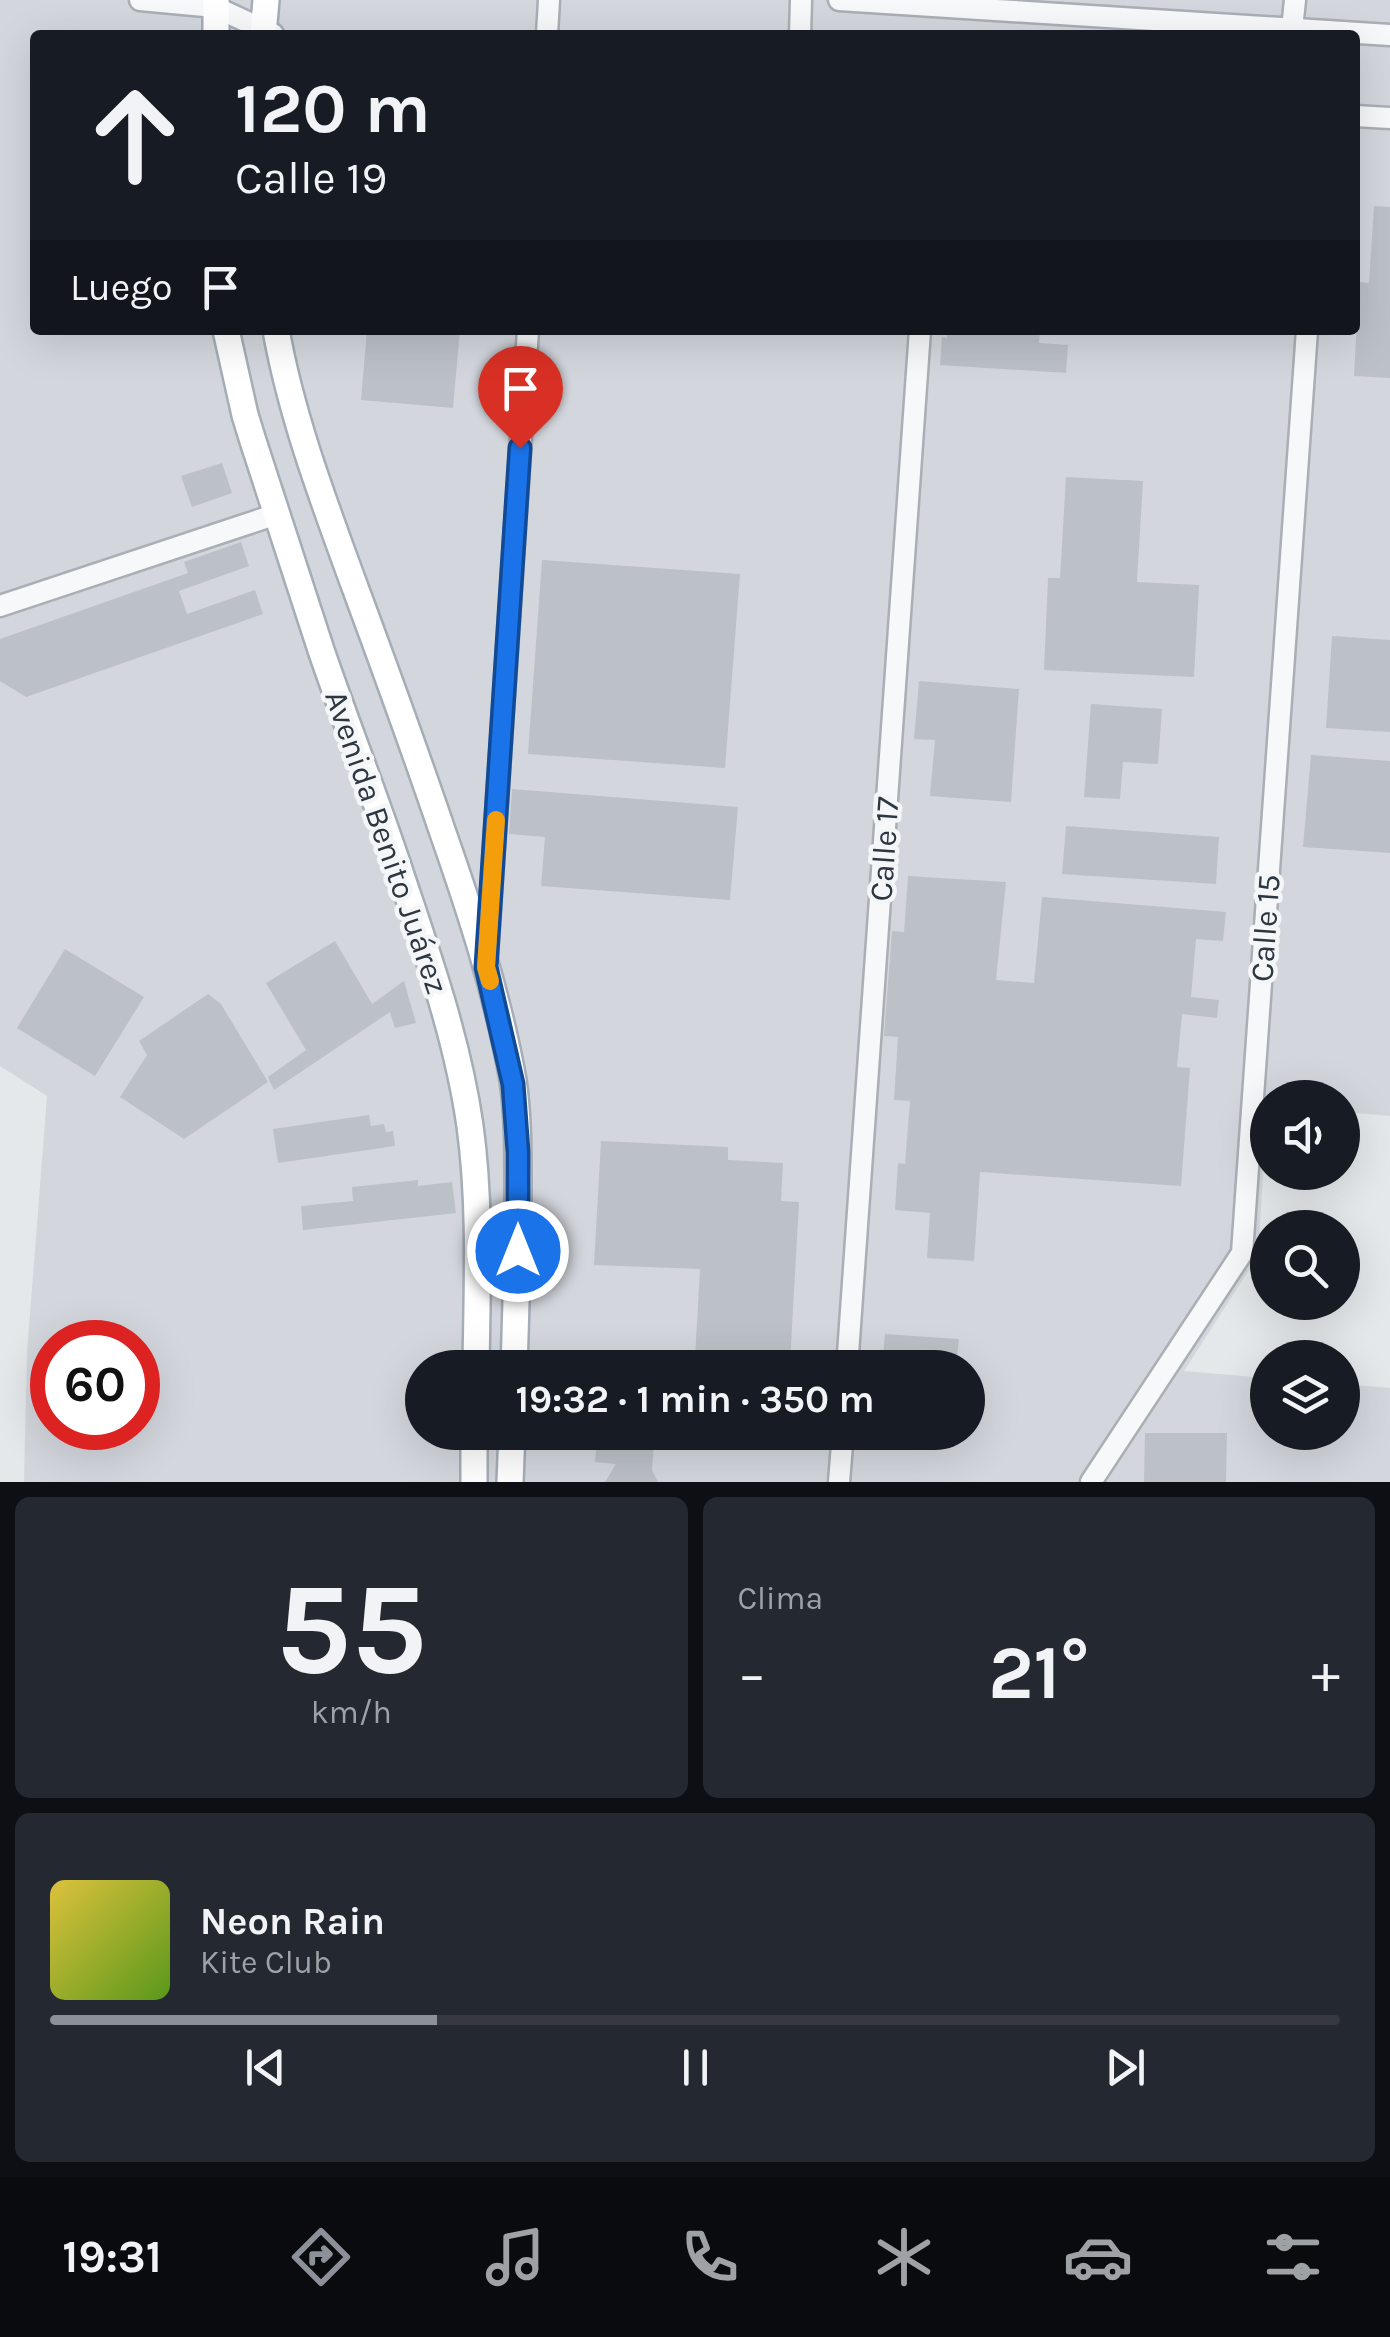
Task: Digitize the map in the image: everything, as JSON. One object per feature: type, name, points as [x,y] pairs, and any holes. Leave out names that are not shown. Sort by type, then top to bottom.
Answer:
[{"type":"main road","points":[[266,0],[267,30]]},
{"type":"main road","points":[[216,30],[219,2]]},
{"type":"main road","name":"Avenida Benito Juárez","points":[[227,335],[245,414],[322,652],[438,986],[464,1087],[476,1202],[476,1350]]},
{"type":"main road","name":"Avenida Benito Juárez","points":[[277,335],[297,420],[486,967],[513,1084],[516,1118],[515,1350]]},
{"type":"main road","points":[[474,1450],[474,1482]]},
{"type":"main road","points":[[510,1482],[511,1450]]},
{"type":"street","points":[[140,0],[219,2],[261,30]]},
{"type":"street","points":[[547,30],[549,0]]},
{"type":"street","points":[[800,30],[801,0]]},
{"type":"street","points":[[838,0],[1308,30]]},
{"type":"street","points":[[1292,29],[1295,0]]},
{"type":"street","points":[[1360,33],[1390,35]]},
{"type":"street","points":[[1360,116],[1390,118]]},
{"type":"street","points":[[486,967],[528,335]]},
{"type":"street","name":"Calle 17","points":[[849,1350],[920,335]]},
{"type":"street","name":"Calle 15","points":[[1091,1482],[1242,1253],[1308,335]]},
{"type":"street","points":[[0,606],[277,514]]},
{"type":"street","points":[[840,1482],[842,1450]]},
{"type":"shaded area","points":[[0,0],[1390,0],[1390,1116],[1360,1113],[1360,1080],[1250,1080],[1250,1190],[1262,1190],[1261,1210],[1250,1210],[1250,1268],[1184,1371],[1250,1377],[1250,1450],[1360,1450],[1360,1385],[1390,1388],[1390,1482],[24,1482],[27,1352],[47,1096],[0,1066]]},
{"type":"building","points":[[1374,206],[1390,207],[1390,378],[1354,376],[1356,335],[1360,335],[1360,282],[1369,283]]},
{"type":"building","points":[[367,335],[460,335],[453,408],[361,400]]},
{"type":"building","points":[[1040,335],[1039,343],[1068,345],[1066,373],[940,365],[942,337]]},
{"type":"building","points":[[222,463],[232,493],[192,507],[181,476]]},
{"type":"building","points":[[1066,477],[1143,481],[1137,582],[1199,585],[1194,677],[1044,670],[1048,578],[1060,578]]},
{"type":"building","points":[[241,542],[249,566],[179,591],[187,614],[255,590],[263,614],[26,697],[0,681],[0,639],[188,573],[184,562]]},
{"type":"building","points":[[542,560],[740,574],[725,768],[528,754]]},
{"type":"building","points":[[1332,636],[1390,640],[1390,732],[1326,728]]},
{"type":"building","points":[[919,681],[1019,689],[1011,802],[930,796],[935,740],[914,739]]},
{"type":"building","points":[[1091,704],[1162,709],[1158,764],[1123,762],[1120,799],[1084,797]]},
{"type":"building","points":[[1311,755],[1390,761],[1390,853],[1303,847]]},
{"type":"building","points":[[512,789],[738,807],[730,900],[541,886],[545,837],[509,834]]},
{"type":"building","points":[[1066,826],[1219,837],[1216,884],[1062,874]]},
{"type":"building","points":[[908,876],[1006,882],[996,980],[1034,983],[1042,897],[1226,912],[1223,941],[1196,939],[1191,997],[1219,1000],[1217,1018],[1182,1014],[1177,1067],[1190,1068],[1181,1186],[980,1172],[974,1261],[927,1258],[930,1213],[895,1210],[898,1163],[905,1164],[910,1101],[894,1100],[898,1037],[884,1036],[892,931],[904,932]]},
{"type":"building","points":[[335,941],[372,1004],[404,981],[416,1023],[395,1028],[390,1012],[274,1090],[268,1077],[306,1050],[266,983]]},
{"type":"building","points":[[65,949],[144,997],[95,1076],[17,1028]]},
{"type":"building","points":[[208,994],[221,1004],[268,1082],[184,1139],[120,1097],[147,1055],[139,1041]]},
{"type":"building","points":[[369,1115],[371,1126],[384,1124],[386,1132],[393,1131],[395,1146],[278,1163],[273,1129]]},
{"type":"building","points":[[601,1141],[728,1147],[728,1160],[783,1163],[781,1201],[799,1202],[791,1350],[695,1350],[700,1269],[594,1265]]},
{"type":"building","points":[[418,1180],[418,1186],[452,1182],[456,1213],[303,1230],[301,1206],[353,1201],[352,1187]]},
{"type":"building","points":[[885,1334],[959,1339],[958,1350],[884,1350]]},
{"type":"building","points":[[1145,1433],[1227,1433],[1226,1482],[1144,1482]]},
{"type":"building","points":[[596,1450],[654,1450],[652,1470],[658,1482],[605,1482],[616,1464],[595,1462]]},
{"type":"slow traffic","points":[[490,981],[486,967],[496,820]]},
{"type":"route","points":[[518,1251],[513,1084],[486,967],[520,448]]}]
